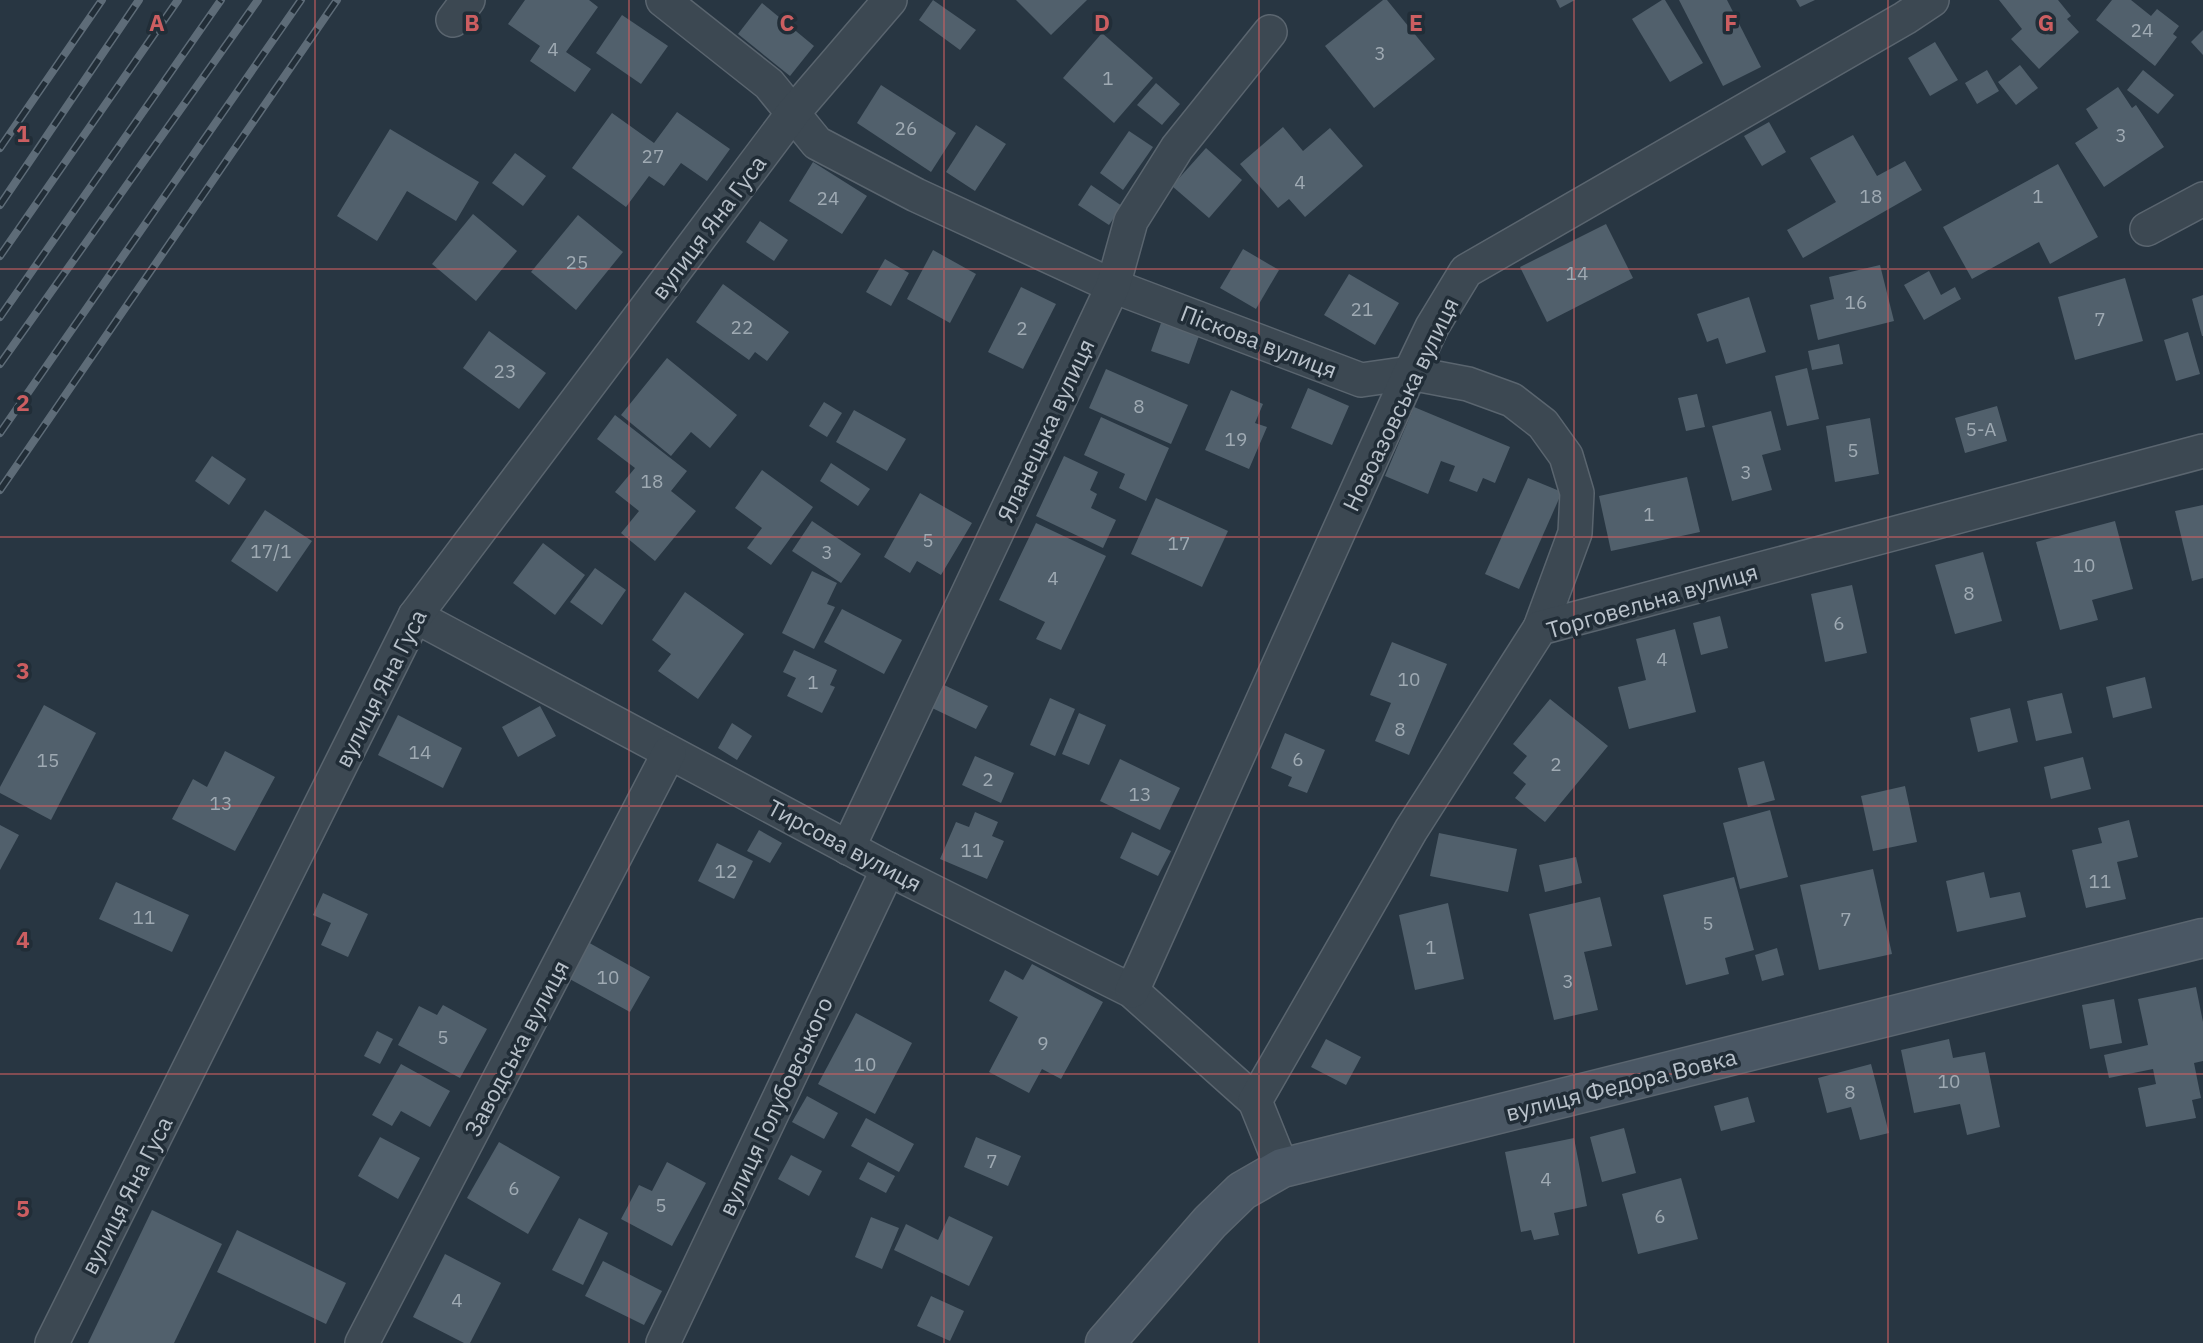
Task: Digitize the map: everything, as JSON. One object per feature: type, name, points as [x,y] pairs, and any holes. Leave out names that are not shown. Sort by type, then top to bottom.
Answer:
[{"type":"street","name":"Піскова вулиця","points":[[663,0],[769,84],[817,143],[916,195],[1113,286],[1361,380],[1410,373],[1468,384],[1512,400],[1543,424],[1566,456],[1577,494],[1575,533],[1540,628]]},
{"type":"street","name":"вулиця Яна Гуса","points":[[52,1343],[415,616],[793,113],[891,0]]},
{"type":"street","name":"Новоазовська вулиця","points":[[1132,991],[1410,373],[1432,327],[1466,271],[1932,0]]},
{"type":"street","name":"Яланецька вулиця","points":[[848,848],[1113,286],[1131,221],[1177,148],[1270,32]]},
{"type":"street","points":[[2147,229],[2203,199]]},
{"type":"street","name":"Торговельна вулиця","points":[[1255,1101],[1411,830],[1540,628],[2203,451]]},
{"type":"street","name":"Тирсова вулиця","points":[[415,616],[888,869],[1132,991],[1255,1101]]},
{"type":"street","name":"Заводська вулиця","points":[[362,1343],[669,753]]},
{"type":"street","name":"вулиця Голубовського","points":[[663,1343],[888,869]]},
{"type":"street","name":"вулиця Федора Вовка","points":[[1105,1343],[1210,1222],[1242,1191],[1282,1168],[2203,938]]},
{"type":"street","points":[[1255,1101],[1282,1168]]},
{"type":"building","points":[[525,0],[589,0],[598,7],[566,52],[591,69],[575,92],[530,61],[540,46],[508,24]]},
{"type":"building","points":[[933,0],[976,30],[960,50],[919,20]]},
{"type":"building","points":[[1016,0],[1087,0],[1051,35]]},
{"type":"building","points":[[1383,0],[1387,0],[1435,59],[1374,108],[1325,46]]},
{"type":"building","points":[[1556,0],[1575,0],[1560,8]]},
{"type":"building","points":[[1665,0],[1703,63],[1670,82],[1632,19]]},
{"type":"building","points":[[1679,0],[1727,0],[1761,67],[1723,86]]},
{"type":"building","points":[[1796,0],[1815,0],[1800,7]]},
{"type":"building","points":[[1999,0],[2058,0],[2071,16],[2067,19],[2079,32],[2039,69],[2011,39],[2022,29]]},
{"type":"building","points":[[2112,0],[2131,0],[2151,16],[2157,9],[2179,26],[2173,34],[2177,37],[2155,66],[2096,20]]},
{"type":"building","points":[[762,3],[814,46],[790,76],[738,34]]},
{"type":"building","points":[[622,15],[668,46],[641,84],[596,53]]},
{"type":"building","points":[[2203,30],[2203,55],[2191,42]]},
{"type":"building","points":[[1102,33],[1153,78],[1114,123],[1063,78]]},
{"type":"building","points":[[1935,42],[1958,80],[1930,96],[1908,58]]},
{"type":"building","points":[[2020,65],[2038,88],[2016,105],[1998,82]]},
{"type":"building","points":[[1987,70],[1999,91],[1977,104],[1965,83]]},
{"type":"building","points":[[2143,70],[2174,95],[2158,114],[2127,90]]},
{"type":"building","points":[[1156,83],[1180,104],[1162,125],[1137,105]]},
{"type":"building","points":[[881,85],[956,133],[931,172],[857,123]]},
{"type":"building","points":[[2118,87],[2132,108],[2136,105],[2164,147],[2104,187],[2075,143],[2098,128],[2086,109]]},
{"type":"building","points":[[677,112],[730,149],[707,181],[681,163],[664,186],[649,176],[626,207],[572,168],[612,113],[654,143]]},
{"type":"building","points":[[1769,122],[1786,152],[1762,166],[1744,136]]},
{"type":"building","points":[[976,125],[1006,144],[975,191],[946,172]]},
{"type":"building","points":[[1283,127],[1303,151],[1330,128],[1363,166],[1305,217],[1289,199],[1278,208],[1240,164]]},
{"type":"building","points":[[390,129],[479,182],[456,221],[407,191],[377,241],[337,216]]},
{"type":"building","points":[[1129,131],[1153,147],[1123,190],[1100,173]]},
{"type":"building","points":[[1853,135],[1877,176],[1905,161],[1922,190],[1803,258],[1787,230],[1836,202],[1810,158]]},
{"type":"building","points":[[1206,148],[1242,180],[1209,218],[1172,186]]},
{"type":"building","points":[[515,153],[546,176],[523,206],[492,183]]},
{"type":"building","points":[[813,162],[867,196],[842,234],[789,201]]},
{"type":"building","points":[[2058,164],[2098,237],[2050,264],[2039,242],[1972,279],[1943,227]]},
{"type":"building","points":[[1091,185],[1122,206],[1109,225],[1078,205]]},
{"type":"building","points":[[473,214],[517,251],[476,301],[432,264]]},
{"type":"building","points":[[578,215],[623,252],[576,310],[531,272]]},
{"type":"building","points":[[760,221],[788,240],[774,261],[746,242]]},
{"type":"building","points":[[1606,224],[1633,278],[1547,322],[1520,267]]},
{"type":"building","points":[[1243,249],[1279,270],[1256,309],[1220,288]]},
{"type":"building","points":[[933,250],[976,274],[950,323],[907,299]]},
{"type":"building","points":[[885,259],[909,273],[891,306],[866,292]]},
{"type":"building","points":[[1880,265],[1894,321],[1818,340],[1810,305],[1834,299],[1829,277]]},
{"type":"building","points":[[1929,271],[1941,295],[1955,287],[1961,299],[1924,320],[1904,285]]},
{"type":"building","points":[[1349,274],[1399,303],[1375,345],[1324,315]]},
{"type":"building","points":[[2125,278],[2143,341],[2075,360],[2058,297]]},
{"type":"building","points":[[723,284],[789,332],[767,361],[755,352],[749,360],[696,322]]},
{"type":"building","points":[[1021,287],[1056,304],[1023,369],[988,352]]},
{"type":"building","points":[[2203,295],[2203,336],[2202,336],[2192,299]]},
{"type":"building","points":[[1749,297],[1766,352],[1726,364],[1718,338],[1707,342],[1697,314]]},
{"type":"building","points":[[1161,323],[1199,336],[1189,364],[1151,351]]},
{"type":"building","points":[[489,331],[546,373],[519,409],[463,368]]},
{"type":"building","points":[[2188,332],[2200,374],[2176,381],[2164,340]]},
{"type":"building","points":[[1839,344],[1843,364],[1812,370],[1808,351]]},
{"type":"building","points":[[667,358],[737,415],[710,448],[691,432],[671,456],[621,415]]},
{"type":"building","points":[[1807,368],[1819,419],[1787,426],[1775,376]]},
{"type":"building","points":[[1106,369],[1188,405],[1171,444],[1089,408]]},
{"type":"building","points":[[1308,388],[1349,406],[1332,445],[1291,428]]},
{"type":"building","points":[[1231,390],[1263,404],[1255,423],[1267,427],[1249,469],[1205,450]]},
{"type":"building","points":[[1697,394],[1705,427],[1686,431],[1678,398]]},
{"type":"building","points":[[824,402],[842,413],[827,437],[809,426]]},
{"type":"building","points":[[1997,406],[2007,441],[1965,453],[1955,418]]},
{"type":"building","points":[[1414,407],[1510,447],[1495,483],[1483,478],[1477,492],[1449,481],[1455,466],[1441,461],[1428,494],[1385,476]]},
{"type":"building","points":[[854,410],[906,439],[887,471],[836,442]]},
{"type":"building","points":[[1771,411],[1781,450],[1762,455],[1772,490],[1732,501],[1712,426]]},
{"type":"building","points":[[615,415],[687,471],[671,491],[696,511],[655,561],[621,533],[639,511],[615,492],[635,468],[597,439]]},
{"type":"building","points":[[1101,417],[1169,448],[1146,501],[1119,488],[1125,474],[1084,455]]},
{"type":"building","points":[[1870,418],[1879,474],[1835,482],[1826,426]]},
{"type":"building","points":[[212,456],[246,479],[229,505],[195,481]]},
{"type":"building","points":[[1064,456],[1098,472],[1090,490],[1097,494],[1091,508],[1116,520],[1103,548],[1036,516]]},
{"type":"building","points":[[831,463],[870,489],[858,506],[820,481]]},
{"type":"building","points":[[762,470],[813,507],[771,565],[747,548],[762,528],[735,508]]},
{"type":"building","points":[[1687,477],[1700,532],[1611,551],[1599,496]]},
{"type":"building","points":[[1528,478],[1562,492],[1519,589],[1485,574]]},
{"type":"building","points":[[920,493],[972,523],[941,575],[917,561],[910,573],[884,557]]},
{"type":"building","points":[[1156,498],[1228,531],[1202,587],[1131,554]]},
{"type":"building","points":[[2203,505],[2203,578],[2192,581],[2175,511]]},
{"type":"building","points":[[265,510],[312,541],[277,592],[231,561]]},
{"type":"building","points":[[812,521],[861,554],[841,583],[792,551]]},
{"type":"building","points":[[2115,521],[2133,589],[2092,600],[2098,620],[2060,630],[2036,542]]},
{"type":"building","points":[[1036,523],[1106,556],[1061,650],[1036,639],[1045,622],[999,600]]},
{"type":"building","points":[[543,543],[585,575],[555,615],[513,583]]},
{"type":"building","points":[[1983,552],[2002,621],[1955,634],[1935,565]]},
{"type":"building","points":[[595,568],[626,590],[602,625],[570,602]]},
{"type":"building","points":[[812,571],[837,583],[827,604],[835,607],[814,649],[782,633]]},
{"type":"building","points":[[1852,585],[1867,653],[1825,662],[1811,594]]},
{"type":"building","points":[[685,592],[744,634],[698,699],[658,671],[671,654],[652,640]]},
{"type":"building","points":[[842,609],[902,640],[884,674],[824,642]]},
{"type":"building","points":[[1720,616],[1728,648],[1701,655],[1693,623]]},
{"type":"building","points":[[1675,629],[1696,712],[1629,729],[1618,687],[1646,680],[1636,639]]},
{"type":"building","points":[[1392,642],[1447,664],[1409,755],[1375,741],[1391,703],[1370,695]]},
{"type":"building","points":[[794,650],[837,670],[830,685],[835,687],[822,713],[787,696],[796,678],[783,672]]},
{"type":"building","points":[[2145,677],[2152,708],[2113,718],[2106,687]]},
{"type":"building","points":[[942,684],[988,706],[976,729],[930,707]]},
{"type":"building","points":[[2062,693],[2072,733],[2036,741],[2027,701]]},
{"type":"building","points":[[1050,698],[1075,709],[1055,756],[1030,745]]},
{"type":"building","points":[[1550,699],[1608,746],[1545,822],[1515,798],[1526,784],[1513,773],[1527,756],[1513,744]]},
{"type":"building","points":[[44,705],[96,733],[51,820],[0,793],[0,787]]},
{"type":"building","points":[[540,706],[556,736],[518,757],[502,727]]},
{"type":"building","points":[[2010,708],[2018,742],[1978,752],[1970,718]]},
{"type":"building","points":[[1079,713],[1106,725],[1089,765],[1062,754]]},
{"type":"building","points":[[398,715],[462,748],[443,788],[378,755]]},
{"type":"building","points":[[732,723],[752,736],[737,760],[718,748]]},
{"type":"building","points":[[1285,733],[1325,750],[1307,793],[1288,786],[1292,777],[1271,768]]},
{"type":"building","points":[[225,751],[275,777],[235,851],[172,819],[193,779],[207,787]]},
{"type":"building","points":[[975,756],[1014,773],[1001,803],[962,785]]},
{"type":"building","points":[[2083,757],[2091,789],[2051,799],[2044,767]]},
{"type":"building","points":[[1120,759],[1180,788],[1160,830],[1100,801]]},
{"type":"building","points":[[1764,761],[1775,800],[1748,807],[1738,768]]},
{"type":"building","points":[[1905,786],[1917,842],[1873,851],[1861,796]]},
{"type":"building","points":[[1770,810],[1788,877],[1740,889],[1723,823]]},
{"type":"building","points":[[975,812],[998,822],[992,836],[1004,841],[987,879],[940,859],[956,822],[969,827]]},
{"type":"building","points":[[2129,820],[2138,857],[2117,862],[2126,899],[2086,908],[2072,850],[2102,843],[2098,828]]},
{"type":"building","points":[[0,825],[19,835],[0,870]]},
{"type":"building","points":[[759,830],[782,843],[770,863],[747,851]]},
{"type":"building","points":[[1132,832],[1171,851],[1158,876],[1120,858]]},
{"type":"building","points":[[1439,833],[1517,849],[1508,892],[1430,876]]},
{"type":"building","points":[[717,843],[753,861],[734,899],[698,881]]},
{"type":"building","points":[[1576,857],[1582,883],[1545,892],[1539,865]]},
{"type":"building","points":[[1873,869],[1892,954],[1819,970],[1800,885]]},
{"type":"building","points":[[1984,872],[1990,898],[2020,892],[2026,917],[1957,932],[1946,881]]},
{"type":"building","points":[[1734,877],[1754,950],[1725,958],[1729,974],[1686,985],[1663,895]]},
{"type":"building","points":[[116,882],[189,915],[172,952],[99,919]]},
{"type":"building","points":[[323,893],[368,914],[348,957],[321,945],[331,923],[313,915]]},
{"type":"building","points":[[1600,897],[1612,946],[1584,952],[1598,1010],[1554,1020],[1529,914]]},
{"type":"building","points":[[1448,903],[1464,979],[1415,990],[1399,915]]},
{"type":"building","points":[[586,941],[650,977],[630,1012],[566,977]]},
{"type":"building","points":[[1777,948],[1784,975],[1762,981],[1755,955]]},
{"type":"building","points":[[1032,964],[1103,1002],[1061,1079],[1042,1069],[1029,1093],[989,1072],[1018,1017],[989,1001],[1005,970],[1023,980]]},
{"type":"building","points":[[2196,987],[2203,1022],[2203,1061],[2194,1063],[2201,1098],[2192,1100],[2196,1118],[2146,1127],[2138,1088],[2156,1084],[2153,1069],[2109,1078],[2104,1055],[2148,1045],[2138,999]]},
{"type":"building","points":[[2114,999],[2122,1043],[2090,1049],[2082,1005]]},
{"type":"building","points":[[443,1005],[487,1029],[460,1078],[398,1045],[419,1006],[437,1015]]},
{"type":"building","points":[[856,1013],[912,1043],[875,1114],[818,1084]]},
{"type":"building","points":[[377,1031],[393,1039],[380,1064],[364,1056]]},
{"type":"building","points":[[1326,1039],[1361,1057],[1346,1085],[1311,1067]]},
{"type":"building","points":[[1949,1039],[1953,1058],[1985,1052],[2000,1127],[1967,1135],[1960,1104],[1914,1113],[1901,1050]]},
{"type":"building","points":[[401,1064],[450,1091],[430,1127],[401,1111],[392,1126],[372,1115]]},
{"type":"building","points":[[1871,1064],[1889,1133],[1860,1140],[1851,1107],[1827,1113],[1818,1078]]},
{"type":"building","points":[[807,1096],[838,1113],[824,1139],[792,1122]]},
{"type":"building","points":[[1748,1097],[1755,1122],[1721,1131],[1714,1106]]},
{"type":"building","points":[[866,1118],[914,1144],[899,1172],[851,1146]]},
{"type":"building","points":[[1624,1128],[1636,1173],[1602,1182],[1590,1137]]},
{"type":"building","points":[[380,1137],[420,1158],[398,1199],[358,1176]]},
{"type":"building","points":[[976,1137],[1021,1156],[1008,1186],[964,1167]]},
{"type":"building","points":[[1574,1138],[1587,1206],[1554,1213],[1559,1235],[1534,1240],[1531,1230],[1521,1232],[1505,1152]]},
{"type":"building","points":[[499,1142],[560,1177],[528,1234],[467,1198]]},
{"type":"building","points":[[791,1155],[822,1171],[809,1196],[778,1179]]},
{"type":"building","points":[[667,1162],[706,1183],[672,1246],[621,1219],[639,1185],[652,1191]]},
{"type":"building","points":[[868,1162],[895,1176],[886,1193],[859,1179]]},
{"type":"building","points":[[1681,1178],[1698,1239],[1638,1254],[1622,1194]]},
{"type":"building","points":[[152,1210],[222,1244],[174,1343],[88,1343]]},
{"type":"building","points":[[949,1216],[993,1237],[969,1286],[894,1250],[906,1224],[938,1240]]},
{"type":"building","points":[[871,1217],[899,1228],[882,1269],[855,1257]]},
{"type":"building","points":[[579,1218],[608,1233],[583,1285],[552,1270]]},
{"type":"building","points":[[237,1230],[346,1283],[326,1324],[217,1272]]},
{"type":"building","points":[[445,1254],[501,1283],[470,1343],[464,1343],[413,1317]]},
{"type":"building","points":[[603,1261],[662,1291],[644,1325],[585,1296]]},
{"type":"building","points":[[931,1296],[964,1311],[950,1341],[917,1326]]},
{"type":"railway","points":[[0,148],[102,0]]},
{"type":"railway","points":[[0,205],[139,0]]},
{"type":"railway","points":[[0,256],[178,0]]},
{"type":"railway","points":[[0,317],[221,0]]},
{"type":"railway","points":[[0,364],[258,0]]},
{"type":"railway","points":[[0,433],[301,0]]},
{"type":"railway","points":[[0,490],[337,0]]}]
